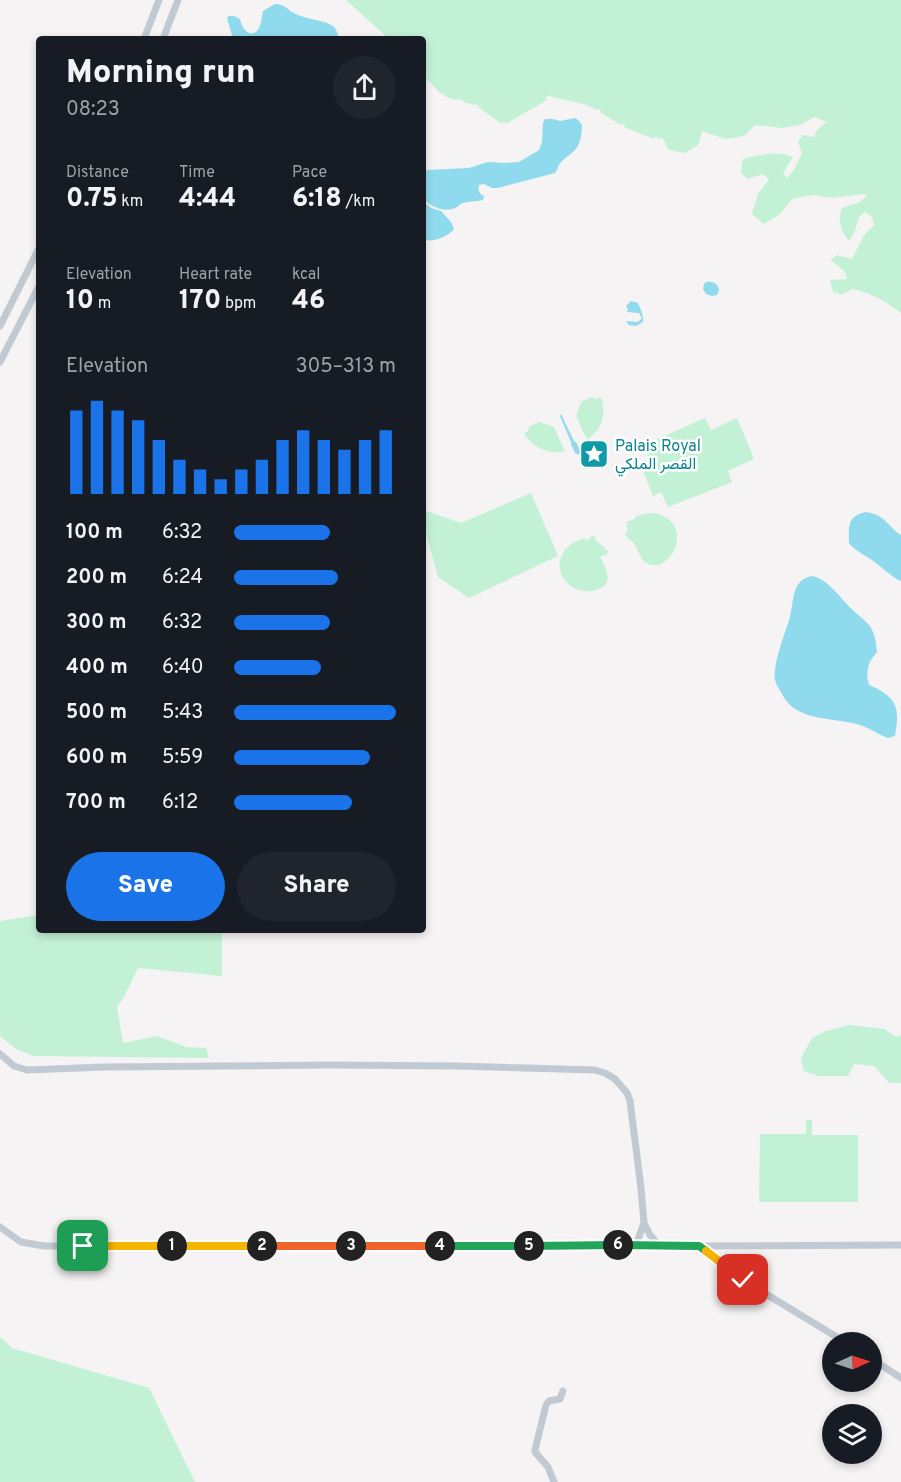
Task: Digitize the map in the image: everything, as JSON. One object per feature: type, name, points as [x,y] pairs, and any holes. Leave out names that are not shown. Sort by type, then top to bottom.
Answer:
[{"type":"street","points":[[145,36],[159,0]]},
{"type":"street","points":[[164,36],[178,0]]},
{"type":"street","points":[[0,326],[36,254]]},
{"type":"street","points":[[0,362],[36,292]]},
{"type":"street","points":[[0,1054],[14,1066],[27,1070],[157,1066],[389,1065],[601,1071],[615,1079],[630,1101],[644,1223],[650,1235],[659,1245]]},
{"type":"street","points":[[636,1245],[644,1223]]},
{"type":"street","points":[[0,1227],[21,1242],[44,1246],[901,1245]]},
{"type":"street","points":[[699,1246],[743,1280],[829,1332]]},
{"type":"street","points":[[882,1366],[901,1378]]},
{"type":"street","points":[[554,1482],[548,1467],[535,1450],[546,1405],[549,1401],[560,1399],[563,1391]]},
{"type":"green space","points":[[346,0],[901,0],[901,313],[865,292],[852,289],[842,295],[833,292],[830,280],[847,279],[845,272],[831,260],[836,255],[852,259],[864,235],[874,225],[872,217],[865,212],[859,217],[849,241],[841,225],[842,208],[860,202],[867,195],[833,198],[813,195],[792,199],[780,214],[764,224],[752,214],[758,194],[769,179],[763,174],[747,179],[741,172],[743,159],[774,154],[793,157],[783,173],[787,178],[794,170],[802,153],[798,142],[803,135],[814,137],[817,130],[827,122],[814,117],[800,125],[782,128],[755,125],[744,136],[725,139],[702,131],[698,145],[685,153],[669,150],[662,137],[659,140],[658,137],[654,139],[624,127],[625,125],[621,125],[600,112],[599,109],[550,95],[546,97],[547,100],[506,124],[502,122],[502,124],[476,104],[444,96],[426,78],[426,36],[386,36]]},
{"type":"green space","points":[[591,397],[596,399],[601,397],[603,416],[596,432],[587,440],[576,416],[581,402]]},
{"type":"green space","points":[[705,418],[711,430],[737,418],[754,459],[728,471],[732,482],[668,507],[661,492],[653,496],[643,471],[651,467],[644,445]]},
{"type":"green space","points":[[539,422],[554,427],[565,452],[541,449],[531,443],[524,433],[530,426]]},
{"type":"green space","points":[[531,493],[558,556],[469,598],[438,577],[426,533],[426,511],[461,523]]},
{"type":"green space","points":[[653,513],[666,518],[674,526],[677,535],[672,554],[657,565],[645,562],[634,543],[625,535],[628,530],[626,522],[643,514]]},
{"type":"green space","points":[[595,536],[595,539],[609,552],[601,556],[608,579],[607,583],[599,589],[579,590],[565,580],[561,572],[562,555],[576,541],[585,538],[588,540]]},
{"type":"green space","points":[[36,915],[36,933],[222,933],[222,976],[138,968],[117,1007],[123,1043],[157,1036],[186,1047],[206,1048],[209,1058],[33,1056],[16,1049],[0,1036],[0,921]]},
{"type":"green space","points":[[849,1025],[884,1029],[896,1037],[901,1035],[901,1083],[889,1083],[874,1066],[854,1064],[848,1076],[818,1076],[804,1071],[801,1058],[812,1038],[826,1031]]},
{"type":"green space","points":[[806,1120],[812,1120],[812,1135],[858,1135],[858,1202],[759,1202],[760,1134],[806,1134]]},
{"type":"green space","points":[[0,1337],[12,1348],[149,1388],[195,1482],[0,1482]]},
{"type":"water","points":[[275,4],[283,5],[292,12],[333,26],[338,36],[232,36],[227,18],[229,16],[240,19],[248,33],[254,33],[259,27],[263,11]]},
{"type":"water","points":[[575,118],[578,120],[582,125],[581,136],[575,150],[561,162],[555,173],[498,188],[479,185],[479,192],[484,196],[483,200],[463,203],[456,208],[446,210],[437,208],[426,201],[427,170],[469,168],[488,162],[519,162],[539,150],[545,119],[560,121]]},
{"type":"water","points":[[426,204],[441,211],[454,229],[445,236],[426,240]]},
{"type":"water","points":[[706,282],[716,284],[719,290],[717,295],[706,294],[703,289]]},
{"type":"water","points":[[631,301],[638,303],[643,317],[643,322],[636,326],[629,325],[626,321],[638,322],[642,318],[639,313],[627,312],[626,306]]},
{"type":"water","points":[[561,414],[580,451],[579,455],[575,453],[571,444]]},
{"type":"water","points":[[866,512],[878,515],[901,535],[900,581],[849,543],[849,527],[852,519]]},
{"type":"water","points":[[812,576],[830,586],[873,631],[877,652],[868,667],[867,676],[869,685],[885,693],[894,703],[897,717],[895,736],[888,738],[863,726],[806,714],[787,702],[778,686],[775,680],[776,665],[795,591],[801,581]]},
{"type":"place","name":"Palais Royal القصر الملكي","points":[[594,454]]},
{"type":"route","points":[[83,1246],[699,1246],[743,1280]]}]
